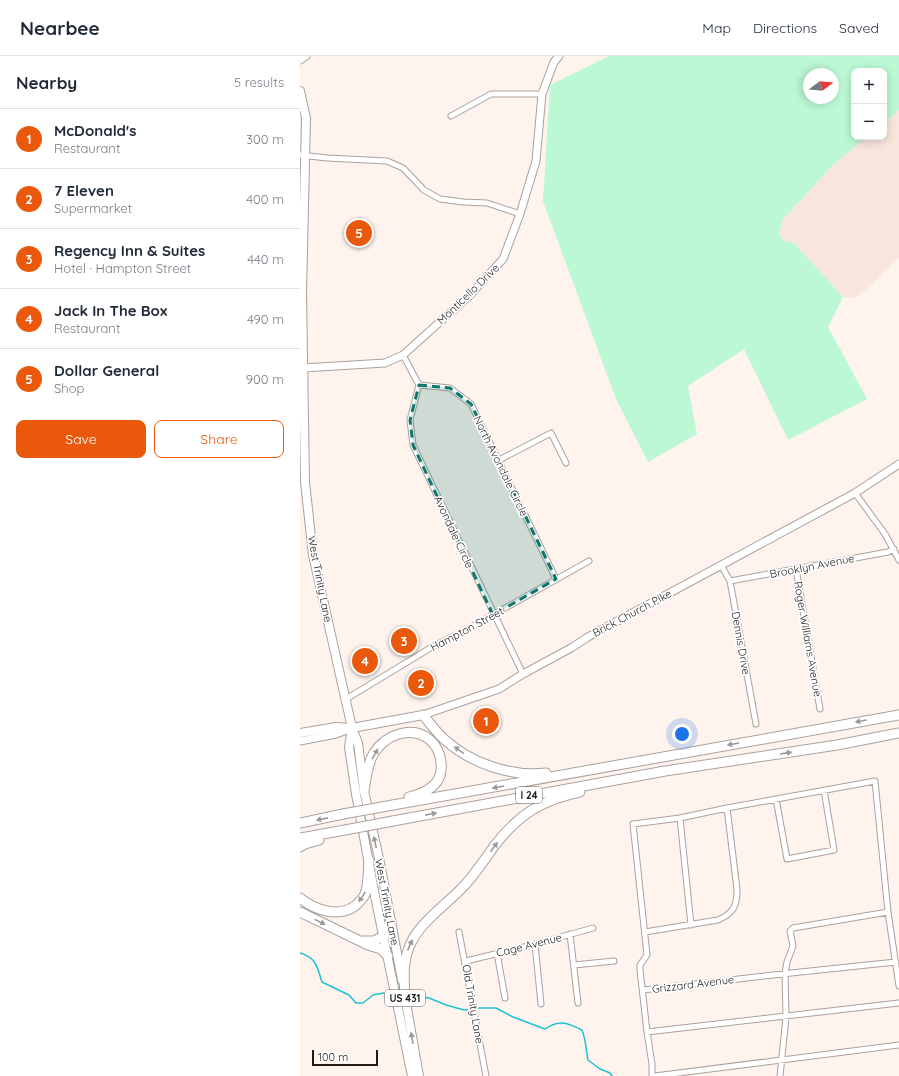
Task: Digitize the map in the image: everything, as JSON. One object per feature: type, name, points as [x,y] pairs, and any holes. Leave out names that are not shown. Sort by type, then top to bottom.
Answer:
[{"type":"highway","points":[[424,715],[444,739],[471,759],[511,772],[535,774],[632,763]]},
{"type":"highway","name":"I 24","points":[[300,823],[343,814],[899,715]]},
{"type":"highway","points":[[364,791],[368,767],[374,753],[388,739],[396,734],[408,732],[421,735],[431,740],[440,755],[440,774],[435,784],[421,794],[404,799],[393,806]]},
{"type":"highway","name":"I 24","points":[[300,838],[665,771],[837,745],[899,733]]},
{"type":"highway","points":[[405,997],[404,964],[407,951],[418,930],[464,885],[516,821],[537,806],[570,794],[628,783],[665,771]]},
{"type":"highway","points":[[300,847],[335,832]]},
{"type":"highway","points":[[300,898],[313,907],[326,911],[335,912],[352,908],[360,902],[365,895],[368,880],[369,860]]},
{"type":"highway","points":[[300,912],[368,945],[381,949],[388,956]]},
{"type":"highway","points":[[360,941],[374,941],[384,936],[391,921]]},
{"type":"main road","points":[[300,60],[306,56]]},
{"type":"main road","name":"Monticello Drive","points":[[303,368],[385,363],[403,355],[470,294],[503,259],[520,214],[536,161],[542,94],[554,62],[559,56]]},
{"type":"main road","name":"West Trinity Lane","points":[[300,92],[306,118],[302,155],[301,267],[305,482],[312,544],[352,728],[358,743],[364,791],[380,863],[419,1076]]},
{"type":"main road","name":"Brick Church Pike","points":[[300,742],[336,734],[352,728],[424,715],[499,689],[588,637],[855,493],[899,464]]},
{"type":"main road","name":"Brick Church Pike","points":[[300,733],[336,727],[352,728]]},
{"type":"main road","name":"West Trinity Lane","points":[[352,728],[350,747],[356,794],[412,1076]]},
{"type":"street","points":[[451,116],[491,94],[542,94]]},
{"type":"street","points":[[302,155],[327,158],[387,161],[403,168],[424,190],[440,199],[487,203],[520,214]]},
{"type":"street","points":[[403,355],[419,385]]},
{"type":"street","name":"North Avondale Circle","points":[[419,385],[450,388],[471,404],[556,579]]},
{"type":"street","name":"Avondale Circle","points":[[419,385],[410,420],[413,445],[523,674]]},
{"type":"street","points":[[499,460],[551,433],[566,463]]},
{"type":"street","points":[[855,493],[885,534],[899,560]]},
{"type":"street","name":"Brooklyn Avenue","points":[[730,581],[888,552],[894,549]]},
{"type":"street","name":"Hampton Street","points":[[346,699],[432,647],[589,561]]},
{"type":"street","name":"Dennis Drive","points":[[721,565],[730,581],[756,724]]},
{"type":"street","name":"Roger Williams Avenue","points":[[796,569],[820,709]]},
{"type":"street","points":[[643,990],[640,965],[647,955],[633,824],[680,818],[875,781],[888,912],[899,986]]},
{"type":"street","points":[[776,799],[787,859],[834,850],[824,790]]},
{"type":"street","points":[[645,932],[718,920],[732,911],[736,904],[737,889],[727,808]]},
{"type":"street","points":[[680,818],[692,924]]},
{"type":"street","points":[[780,1076],[786,1016],[785,974],[787,962],[793,946],[790,931],[793,928],[888,912]]},
{"type":"street","name":"Cage Avenue","points":[[466,961],[593,928]]},
{"type":"street","name":"Old Trinity Lane","points":[[459,932],[466,961],[486,1076]]},
{"type":"street","points":[[570,934],[578,1003]]},
{"type":"street","points":[[535,944],[542,1004]]},
{"type":"street","points":[[497,953],[505,998]]},
{"type":"street","points":[[574,965],[614,961]]},
{"type":"street","name":"Grizzard Avenue","points":[[652,1076],[652,1064],[643,990],[896,962]]},
{"type":"street","points":[[647,1032],[899,1003]]},
{"type":"street","points":[[655,1076],[699,1073],[781,1060],[899,1045]]},
{"type":"highlighted area","points":[[419,385],[450,388],[471,404],[556,579],[493,615],[413,445],[410,420]]},
{"type":"shaded area","points":[[899,110],[899,258],[856,298],[843,297],[793,242],[785,242],[779,235],[783,219],[835,163],[862,140],[887,140],[887,120]]},
{"type":"green space","points":[[609,56],[899,56],[899,110],[887,120],[887,68],[851,68],[851,140],[862,140],[835,163],[783,219],[779,235],[785,242],[793,242],[843,297],[828,327],[867,399],[788,440],[744,349],[688,386],[697,434],[648,462],[616,399],[543,201],[550,85]]},
{"type":"waterway","points":[[300,953],[313,960],[316,964],[322,982],[349,995],[356,1003],[363,1003],[373,995],[384,993]]},
{"type":"waterway","points":[[414,993],[421,997],[429,998],[464,1010],[496,1008],[513,1017],[545,1029],[559,1023],[572,1025],[582,1030],[588,1060],[600,1069],[610,1073],[612,1076]]},
{"type":"place","name":"Dollar General","points":[[359,233]]},
{"type":"place","name":"Regency Inn & Suites","points":[[404,641]]},
{"type":"place","name":"Jack In The Box","points":[[365,661]]},
{"type":"place","name":"7 Eleven","points":[[421,683]]},
{"type":"place","name":"McDonald's","points":[[486,721]]}]
